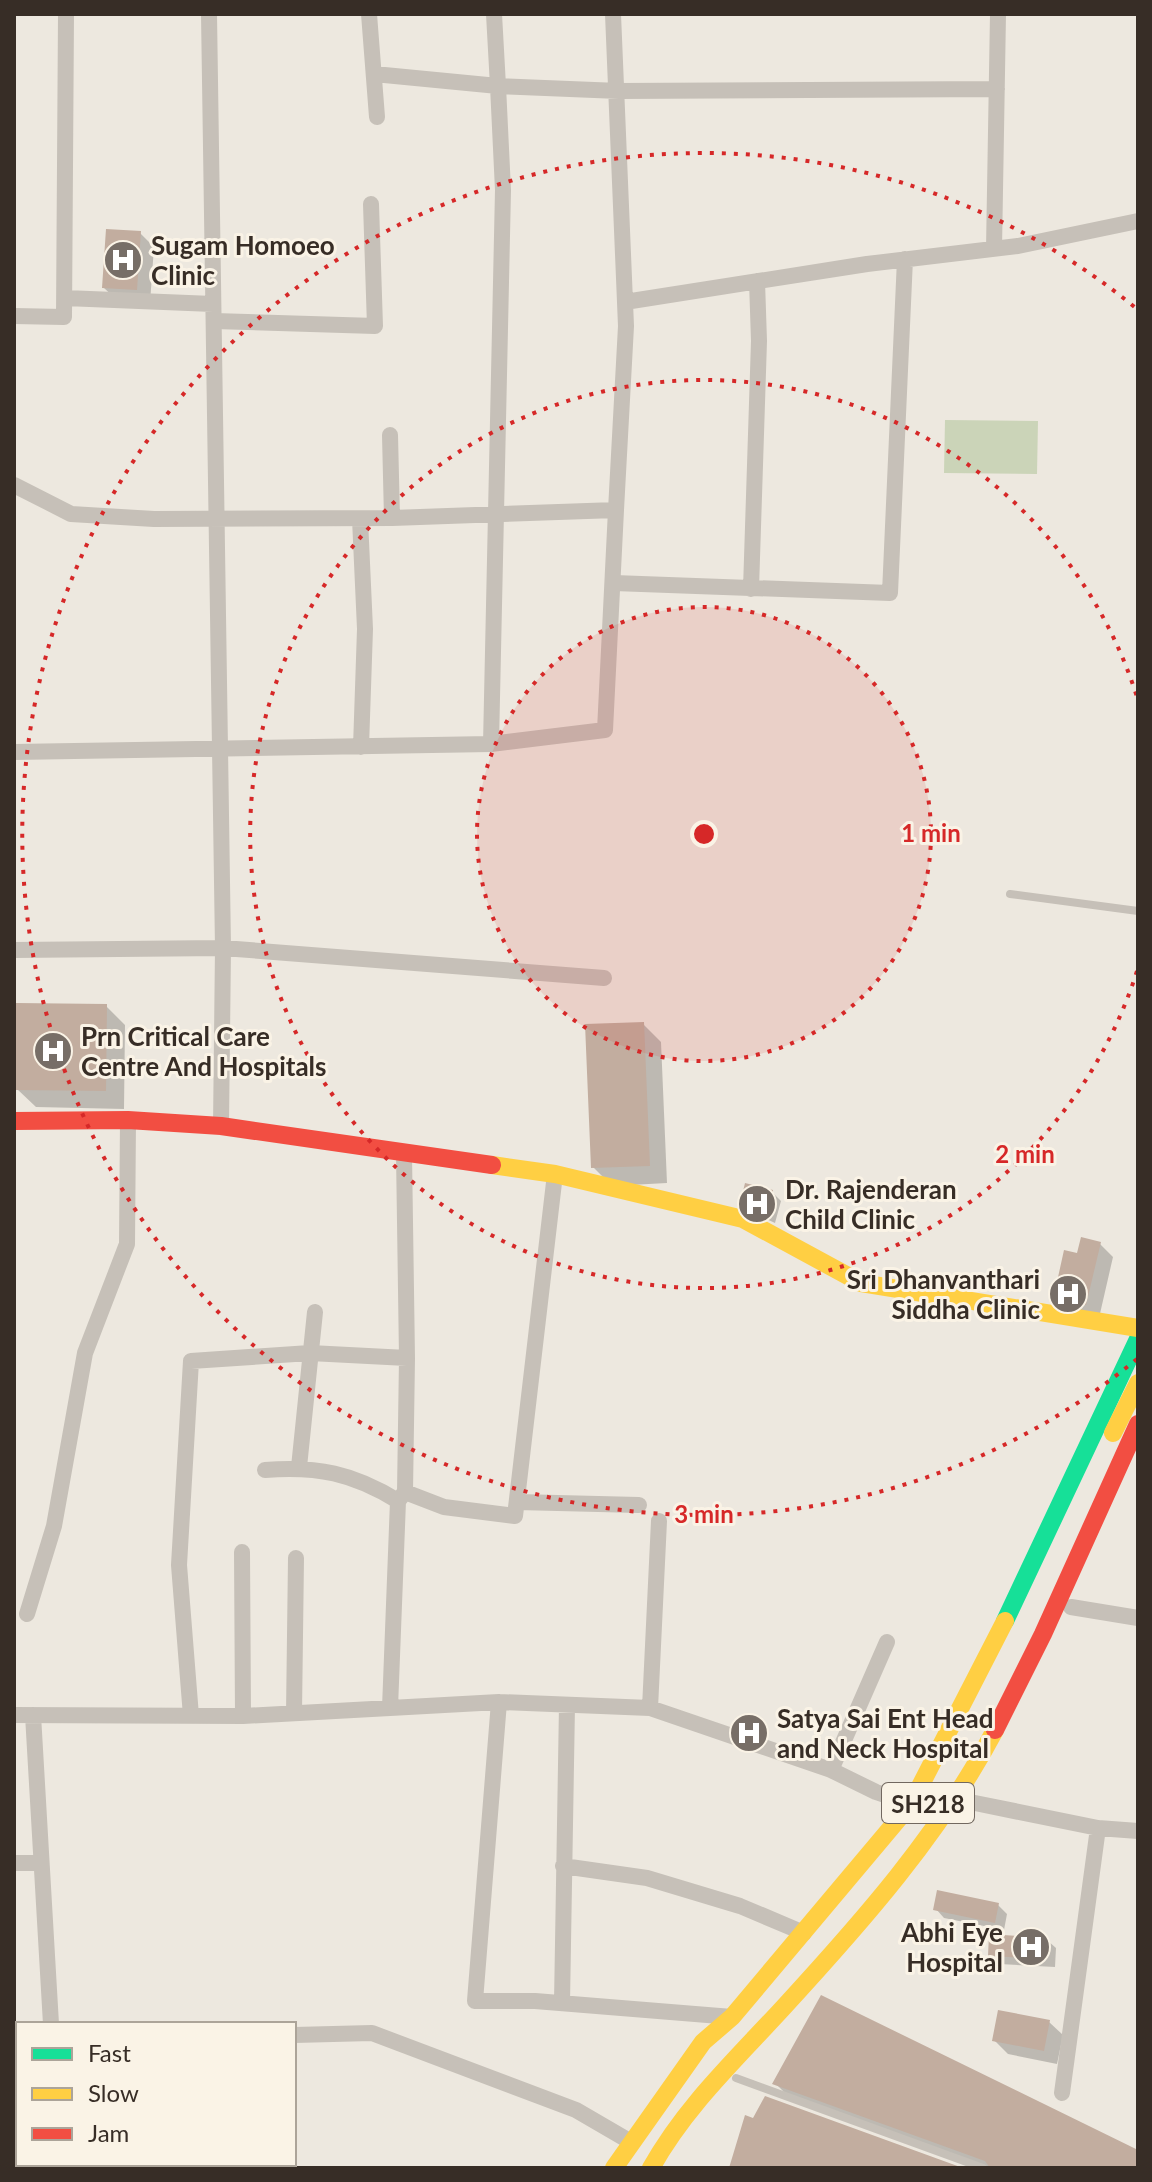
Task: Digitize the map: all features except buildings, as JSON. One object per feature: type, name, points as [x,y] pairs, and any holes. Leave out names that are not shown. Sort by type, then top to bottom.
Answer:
[{"type":"main road","points":[[14,1121],[128,1120],[221,1126],[555,1174],[743,1219],[861,1283],[1138,1328]]},
{"type":"main road","points":[[614,2168],[703,2042],[732,2017],[911,1804],[976,1684],[1138,1339]]},
{"type":"main road","points":[[976,1720],[1138,1383]]},
{"type":"main road","name":"SH218","points":[[651,2168],[704,2094],[842,1944],[931,1832],[982,1752],[1026,1667],[1138,1424]]},
{"type":"main road","points":[[668,2168],[736,2078],[900,1897],[970,1802],[1004,1746],[1071,1607],[1138,1453]]},
{"type":"main road","name":"SH218","points":[[633,2168],[695,2080],[910,1832],[964,1745]]},
{"type":"street","points":[[14,316],[64,317],[66,14]]},
{"type":"street","points":[[209,14],[223,948],[221,1126]]},
{"type":"street","points":[[369,14],[377,117]]},
{"type":"street","points":[[491,744],[503,190],[494,14]]},
{"type":"street","points":[[14,752],[491,744],[605,730],[625,302],[619,91],[613,14]]},
{"type":"street","points":[[994,249],[998,14]]},
{"type":"street","points":[[374,74],[498,86],[619,91],[997,89]]},
{"type":"street","points":[[65,298],[375,326],[371,204]]},
{"type":"street","points":[[625,302],[905,259],[994,249],[1138,221]]},
{"type":"street","points":[[614,583],[890,593],[905,259]]},
{"type":"street","points":[[751,589],[759,341],[757,281]]},
{"type":"street","points":[[390,435],[392,518]]},
{"type":"street","points":[[14,485],[71,514],[216,520],[360,519],[616,510]]},
{"type":"street","points":[[360,519],[365,629],[361,747]]},
{"type":"street","points":[[14,950],[223,948],[604,978]]},
{"type":"street","points":[[27,1614],[54,1526],[85,1353],[127,1244],[128,1120]]},
{"type":"street","points":[[390,1708],[407,1358],[404,1154]]},
{"type":"street","points":[[265,1470],[299,1467],[365,1480],[402,1496],[444,1507],[515,1516],[555,1174]]},
{"type":"street","points":[[299,1467],[315,1312]]},
{"type":"street","points":[[191,1716],[179,1565],[191,1361],[310,1353],[407,1358]]},
{"type":"street","points":[[517,1502],[639,1505]]},
{"type":"street","points":[[650,1708],[659,1521]]},
{"type":"street","points":[[242,1552],[243,1716]]},
{"type":"street","points":[[294,1713],[296,1558]]},
{"type":"street","points":[[1071,1607],[1138,1618]]},
{"type":"street","points":[[831,1770],[887,1642]]},
{"type":"street","points":[[14,1715],[243,1716],[499,1702],[650,1708],[831,1770],[876,1792],[911,1804]]},
{"type":"street","points":[[499,1702],[475,2001],[562,2003],[732,2017]]},
{"type":"street","points":[[562,2003],[567,1705]]},
{"type":"street","points":[[33,1715],[51,2022]]},
{"type":"street","points":[[970,1802],[1098,1828],[1138,1831]]},
{"type":"street","points":[[1062,2093],[1098,1828]]},
{"type":"street","points":[[14,1863],[41,1863]]},
{"type":"street","points":[[563,1866],[647,1878],[740,1906],[804,1933]]},
{"type":"street","points":[[296,2035],[372,2033],[576,2110],[631,2142]]},
{"type":"lane","points":[[1010,894],[1138,911]]},
{"type":"lane","points":[[736,2078],[983,2168]]},
{"type":"green space","points":[[945,420],[1038,421],[1037,474],[944,473]]},
{"type":"traffic: fast","points":[[1005,1621],[1138,1339]]},
{"type":"traffic: slow","points":[[492,1165],[555,1174],[743,1219],[861,1283],[1138,1328]]},
{"type":"traffic: slow","points":[[1113,1433],[1138,1383]]},
{"type":"traffic: slow","points":[[614,2168],[703,2042],[732,2017],[911,1804],[1005,1621]]},
{"type":"traffic: slow","points":[[651,2168],[695,2104],[841,1944],[898,1876],[950,1805],[995,1730]]},
{"type":"traffic: jam","points":[[14,1121],[128,1120],[221,1126],[492,1165]]},
{"type":"traffic: jam","points":[[995,1730],[1043,1634],[1138,1424]]},
{"type":"place","name":"Sugam Homoeo Clinic","points":[[123,260]]},
{"type":"place","name":"Prn Critical Care Centre And Hospitals","points":[[53,1051]]},
{"type":"place","name":"Dr. Rajenderan Child Clinic","points":[[757,1204]]},
{"type":"place","name":"Sri Dhanvanthari Siddha Clinic","points":[[1068,1294]]},
{"type":"place","name":"Satya Sai Ent Head and Neck Hospital","points":[[749,1733]]},
{"type":"place","name":"Abhi Eye Hospital","points":[[1031,1947]]}]
